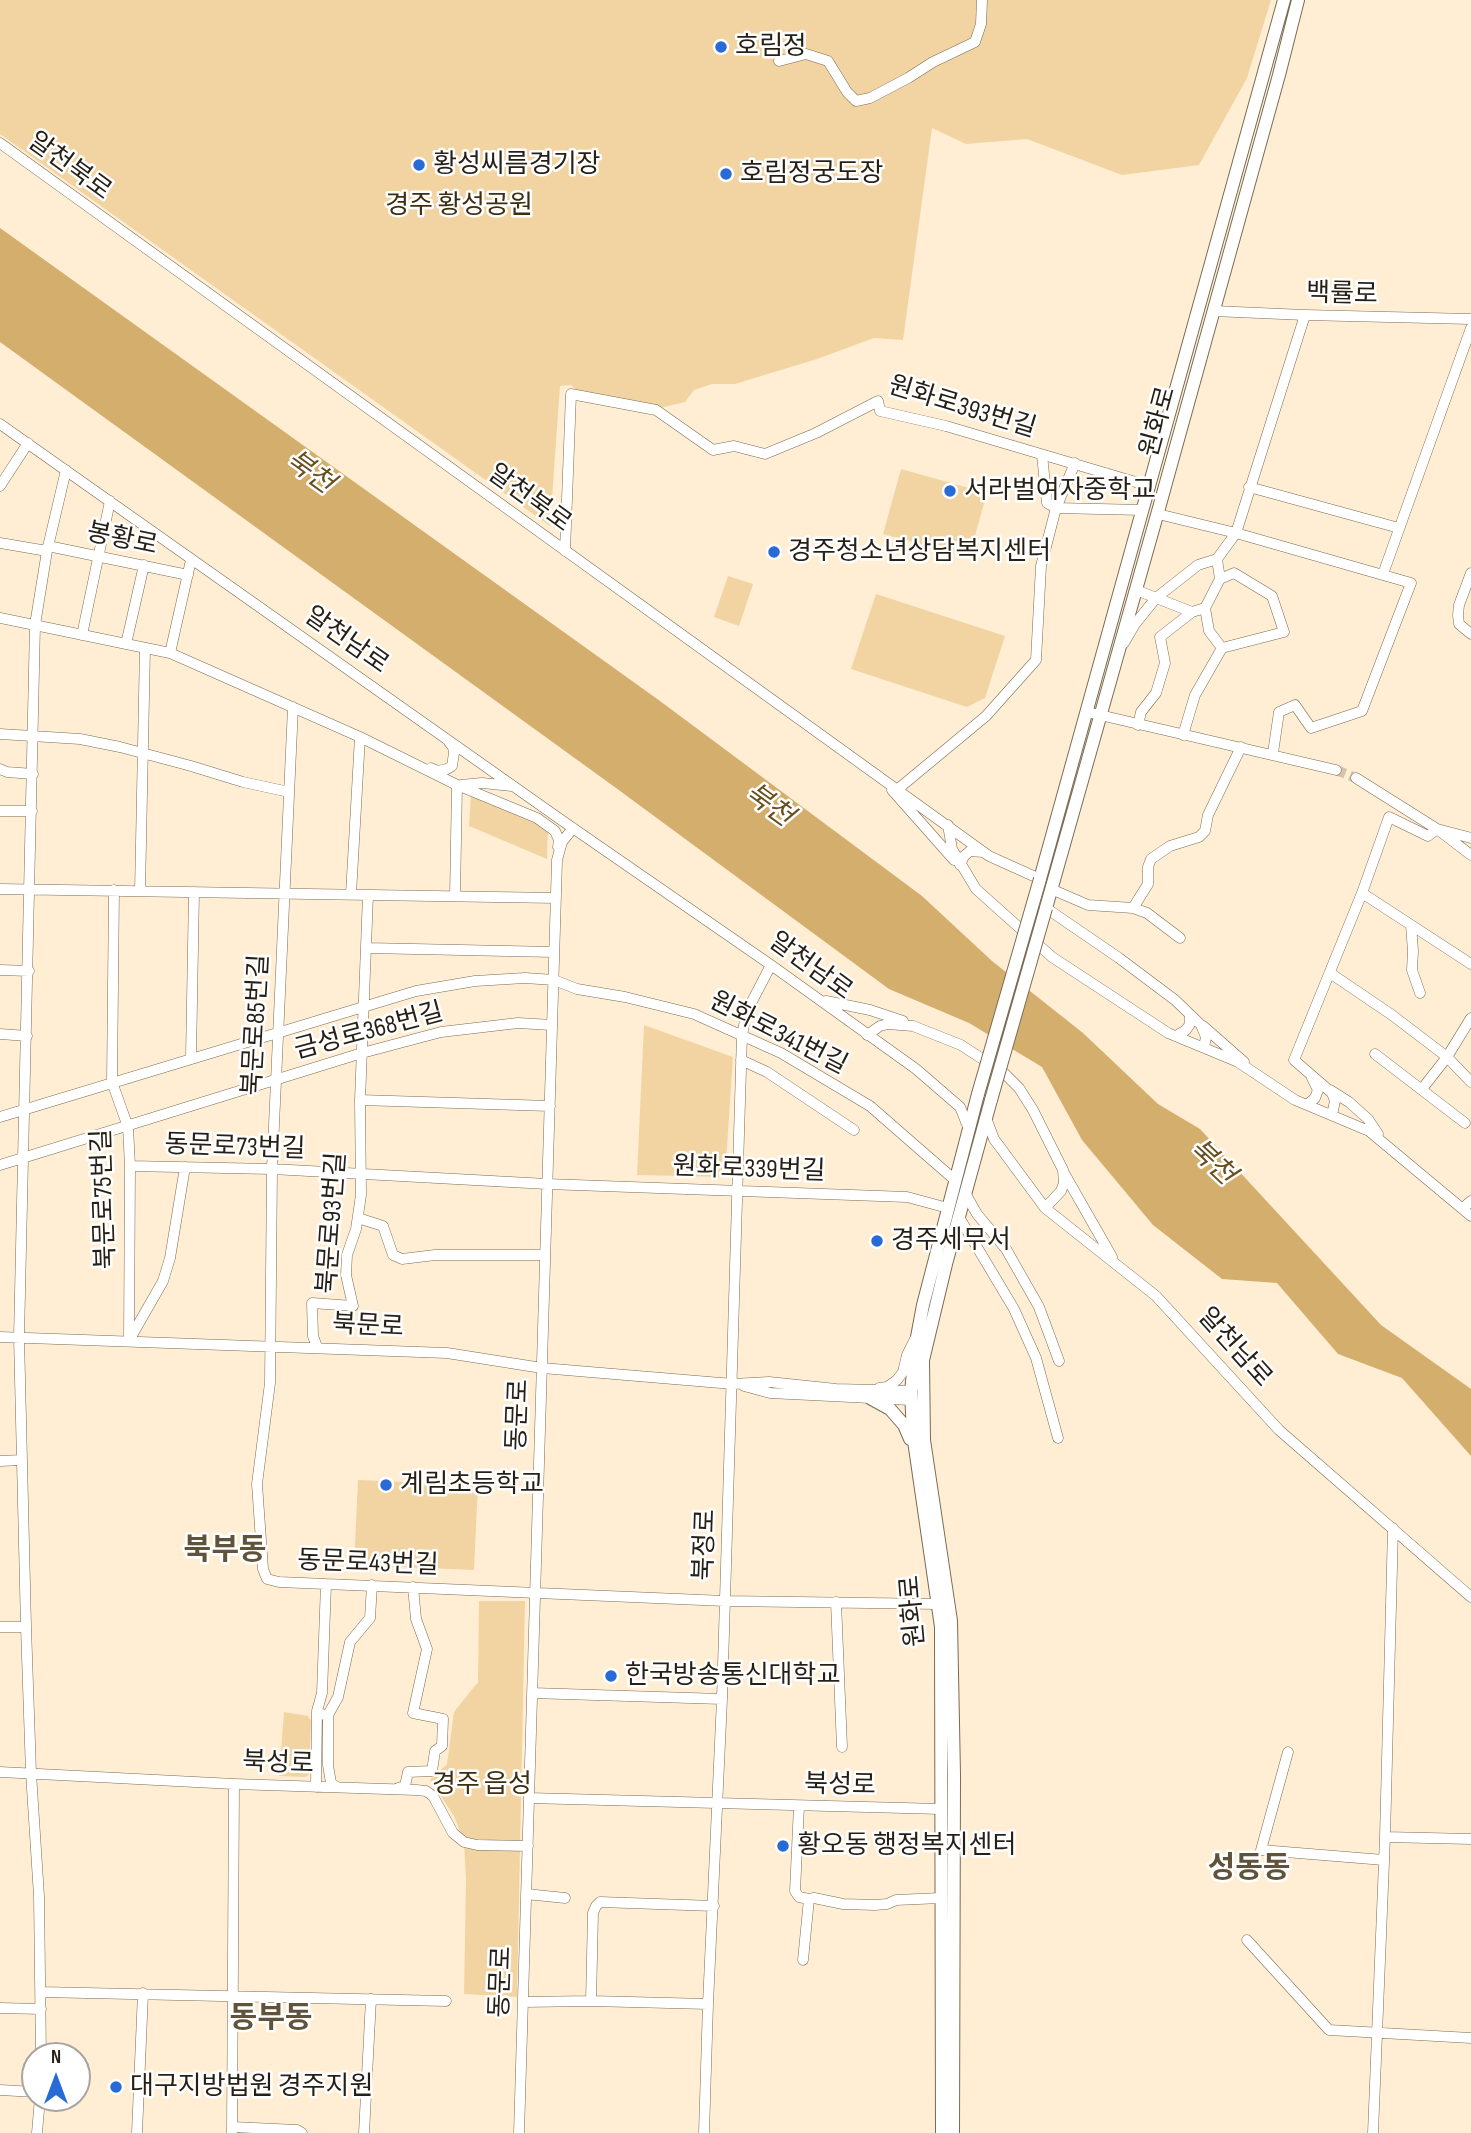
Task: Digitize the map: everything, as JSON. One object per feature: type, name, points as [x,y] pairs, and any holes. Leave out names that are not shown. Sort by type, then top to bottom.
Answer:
[{"type":"main road","name":"원화로","points":[[953,2133],[954,1775],[951,1621],[917,1396],[930,1325],[1051,889],[1054,853],[1093,714],[1149,485],[1284,0]]},
{"type":"main road","name":"원화로","points":[[1093,714],[1117,656],[1136,590],[1279,75],[1297,0]]},
{"type":"main road","points":[[1198,310],[1213,311]]},
{"type":"main road","points":[[1143,510],[1157,514]]},
{"type":"main road","name":"원화로","points":[[942,2133],[939,1604],[915,1445],[917,1335],[976,1101],[1040,879],[1054,853]]},
{"type":"main road","points":[[871,1394],[904,1425],[915,1445]]},
{"type":"street","points":[[779,61],[806,54],[828,61],[846,92],[856,101],[870,98],[933,62],[975,42],[981,24],[982,0]]},
{"type":"street","name":"알천북로","points":[[0,143],[984,852],[1040,879]]},
{"type":"street","name":"백률로","points":[[1213,311],[1471,319]]},
{"type":"street","points":[[1117,656],[1135,624],[1156,598],[1198,565],[1217,559],[1236,533],[1305,315]]},
{"type":"street","points":[[1383,573],[1471,328]]},
{"type":"street","name":"원화로393번길","points":[[565,551],[571,394],[656,410],[713,450],[734,446],[765,453],[816,433],[878,401],[880,411],[946,426],[1149,485]]},
{"type":"street","name":"알천남로","points":[[0,424],[867,1035],[888,1024],[913,1026],[961,1045],[1004,1073],[1019,1088],[1034,1110],[1094,1229],[1116,1263]]},
{"type":"street","points":[[0,486],[28,443]]},
{"type":"street","points":[[1042,455],[1047,503],[1056,508],[1143,510]]},
{"type":"street","points":[[898,789],[986,716],[1036,660],[1041,566],[1056,508],[1074,463]]},
{"type":"street","name":"봉황로","points":[[41,2042],[39,1896],[31,1773],[19,1337],[35,625],[47,549],[66,470]]},
{"type":"street","points":[[1249,487],[1399,527]]},
{"type":"street","points":[[82,635],[110,501]]},
{"type":"street","points":[[1157,514],[1236,533],[1411,583],[1362,711],[1311,728],[1295,705],[1279,712],[1273,753]]},
{"type":"street","points":[[0,543],[47,549]]},
{"type":"street","name":"봉황로","points":[[47,549],[99,556],[188,575]]},
{"type":"street","points":[[1217,559],[1220,579],[1205,608],[1209,631],[1222,648]]},
{"type":"street","points":[[170,653],[191,560]]},
{"type":"street","points":[[126,644],[144,565]]},
{"type":"street","points":[[1183,735],[1195,695],[1222,648],[1284,632],[1272,596],[1234,573],[1220,579]]},
{"type":"street","points":[[1471,573],[1458,615],[1460,624],[1471,634]]},
{"type":"street","points":[[1136,590],[1192,612]]},
{"type":"street","points":[[1138,725],[1141,712],[1156,693],[1165,663],[1160,637],[1192,612],[1205,608]]},
{"type":"street","points":[[1458,615],[1471,615]]},
{"type":"street","points":[[0,618],[170,653],[360,737],[457,785],[537,818],[555,831],[559,840],[557,860]]},
{"type":"street","points":[[140,891],[145,648]]},
{"type":"street","name":"북문로85번길","points":[[272,1346],[272,1169],[293,707]]},
{"type":"street","points":[[1093,714],[1273,753],[1336,770]]},
{"type":"street","points":[[0,734],[80,739],[142,751],[243,782],[289,792]]},
{"type":"street","points":[[351,894],[360,737]]},
{"type":"street","points":[[409,761],[438,771],[452,766],[453,747],[444,737]]},
{"type":"street","points":[[1133,908],[1148,884],[1150,859],[1170,846],[1199,837],[1205,831],[1209,815],[1241,747]]},
{"type":"street","points":[[0,769],[33,774]]},
{"type":"street","points":[[876,773],[960,865]]},
{"type":"street","points":[[1356,778],[1437,829],[1471,855]]},
{"type":"street","points":[[457,785],[482,783],[513,786]]},
{"type":"street","points":[[455,896],[457,785]]},
{"type":"street","points":[[0,811],[32,811]]},
{"type":"street","points":[[1332,1115],[1335,1101],[1332,1093],[1294,1060],[1362,893],[1389,817],[1428,835],[1437,829],[1471,838]]},
{"type":"street","points":[[948,825],[952,849],[975,889],[1052,957],[1151,1024],[1238,1062],[1307,1105],[1369,1131],[1467,1204],[1471,1216]]},
{"type":"street","name":"동문로","points":[[519,2133],[557,860],[562,842],[573,828]]},
{"type":"street","points":[[960,865],[970,851],[984,852]]},
{"type":"street","points":[[0,889],[556,898]]},
{"type":"street","points":[[1051,889],[1088,905],[1133,908],[1147,913],[1180,938]]},
{"type":"street","name":"북문로75번길","points":[[114,890],[112,1083],[128,1127],[131,1166],[129,1341]]},
{"type":"street","points":[[191,1058],[194,892]]},
{"type":"street","points":[[1362,893],[1471,964]]},
{"type":"street","name":"북문로93번길","points":[[317,1347],[313,1336],[312,1303],[353,1306],[346,1265],[361,1195],[360,1100],[368,895]]},
{"type":"street","points":[[1046,908],[1175,1000],[1256,1075]]},
{"type":"street","points":[[1411,925],[1412,970],[1420,993]]},
{"type":"street","points":[[367,948],[554,952]]},
{"type":"street","name":"북정로","points":[[704,2133],[719,1804],[742,1035],[747,1011],[771,965]]},
{"type":"street","points":[[0,970],[29,971]]},
{"type":"street","points":[[1330,973],[1447,1057],[1471,1082]]},
{"type":"street","name":"원화로341번길","points":[[0,1117],[416,990],[449,984],[526,978],[554,980],[578,989],[694,1014],[781,1053],[870,1106],[956,1181]]},
{"type":"street","points":[[818,999],[881,1013],[913,1026]]},
{"type":"street","points":[[1176,1036],[1186,1030],[1190,1024],[1190,1015]]},
{"type":"street","points":[[1422,1089],[1447,1057],[1471,1018]]},
{"type":"street","name":"금성로368번길","points":[[0,1165],[362,1053],[441,1032],[518,1023],[552,1025]]},
{"type":"street","points":[[1202,1025],[1206,1037],[1204,1047]]},
{"type":"street","points":[[0,1034],[27,1036]]},
{"type":"street","points":[[867,1035],[916,1069],[960,1107],[968,1131]]},
{"type":"street","points":[[1375,1054],[1465,1123]]},
{"type":"street","points":[[741,1059],[767,1072],[854,1130]]},
{"type":"street","points":[[1307,1105],[1315,1098],[1318,1090],[1311,1074]]},
{"type":"street","points":[[1327,1088],[1349,1101],[1368,1119],[1382,1140]]},
{"type":"street","points":[[360,1100],[550,1106]]},
{"type":"street","points":[[960,1107],[976,1101]]},
{"type":"street","name":"알천남로","points":[[986,1117],[994,1139],[1045,1208],[1116,1263],[1178,1318],[1279,1430],[1471,1597]]},
{"type":"street","points":[[979,1143],[994,1139]]},
{"type":"street","name":"동문로73번길","points":[[131,1166],[272,1169],[547,1184]]},
{"type":"street","points":[[129,1341],[163,1281],[170,1258],[185,1167]]},
{"type":"street","points":[[1045,1208],[1061,1191],[1064,1183],[1063,1170]]},
{"type":"street","name":"원화로339번길","points":[[547,1184],[907,1197],[948,1208]]},
{"type":"street","points":[[965,1193],[977,1214],[1006,1249],[1039,1307],[1059,1361]]},
{"type":"street","points":[[959,1217],[1014,1308],[1036,1358],[1058,1438]]},
{"type":"street","points":[[358,1218],[383,1226],[393,1255],[402,1259],[435,1255],[545,1255]]},
{"type":"street","points":[[871,1394],[897,1380],[903,1372],[907,1355],[917,1335]]},
{"type":"street","name":"북문로","points":[[0,1337],[447,1353],[542,1368],[733,1384],[770,1393],[917,1396]]},
{"type":"street","name":"동문로43번길","points":[[272,1346],[257,1485],[262,1569],[267,1579],[326,1584],[725,1601],[939,1604]]},
{"type":"street","points":[[0,1461],[22,1460]]},
{"type":"street","points":[[1373,2133],[1385,1837],[1393,1528]]},
{"type":"street","points":[[316,1787],[317,1714],[322,1693],[326,1584]]},
{"type":"street","points":[[337,1787],[331,1783],[328,1765],[328,1715],[338,1697],[350,1642],[370,1618],[372,1586]]},
{"type":"street","points":[[393,1789],[405,1786],[408,1772],[432,1771],[435,1751],[442,1746],[443,1719],[413,1713],[427,1648],[416,1619],[413,1587]]},
{"type":"street","points":[[836,1602],[842,1747]]},
{"type":"street","points":[[0,1627],[26,1627]]},
{"type":"street","points":[[532,1693],[722,1699]]},
{"type":"street","points":[[317,1714],[328,1715]]},
{"type":"street","points":[[1288,1752],[1261,1850],[1384,1860]]},
{"type":"street","name":"북성로","points":[[0,1772],[426,1791],[433,1796],[453,1833],[464,1842],[477,1845],[527,1846]]},
{"type":"street","points":[[234,1784],[232,2130],[297,2130],[302,2133]]},
{"type":"street","name":"북성로","points":[[529,1798],[941,1810]]},
{"type":"street","points":[[799,1806],[795,1891],[799,1897],[843,1904],[875,1905],[897,1900],[942,1898]]},
{"type":"street","points":[[1385,1837],[1471,1839]]},
{"type":"street","points":[[526,1894],[565,1898]]},
{"type":"street","points":[[803,1959],[809,1899]]},
{"type":"street","points":[[592,2001],[593,1913],[600,1902],[714,1906]]},
{"type":"street","points":[[1247,1940],[1329,2030],[1471,2038]]},
{"type":"street","points":[[41,1992],[446,2001]]},
{"type":"street","points":[[137,2133],[143,1993]]},
{"type":"street","points":[[364,2133],[371,1999]]},
{"type":"street","points":[[523,2003],[592,2001],[708,2004]]},
{"type":"street","points":[[0,2008],[41,2009]]},
{"type":"street","points":[[0,2090],[21,2091]]},
{"type":"street","points":[[37,2133],[39,2112]]},
{"type":"green space","name":"경주 황성공원","points":[[0,0],[1271,0],[1247,78],[1199,165],[1122,175],[1027,139],[966,144],[932,128],[903,340],[874,338],[735,384],[712,384],[694,390],[685,402],[660,408],[577,391],[571,385],[560,386],[550,526],[0,134]]},
{"type":"green space","points":[[901,469],[987,493],[969,557],[883,534]]},
{"type":"green space","points":[[728,576],[753,584],[739,626],[714,617]]},
{"type":"green space","points":[[876,594],[1005,636],[985,698],[967,707],[851,669]]},
{"type":"green space","points":[[471,795],[548,826],[547,859],[469,826]]},
{"type":"green space","points":[[644,1025],[733,1057],[725,1177],[637,1175]]},
{"type":"green space","points":[[358,1480],[478,1485],[474,1570],[354,1565]]},
{"type":"green space","name":"경주 읍성","points":[[479,1601],[525,1601],[517,1997],[464,1994],[464,1842],[454,1816],[430,1780],[447,1764],[454,1712],[478,1682]]},
{"type":"green space","points":[[284,1712],[308,1716],[311,1721],[309,1775],[305,1777],[279,1776]]},
{"type":"water","name":"북천","points":[[0,228],[660,701],[922,896],[992,961],[1083,1033],[1158,1104],[1200,1129],[1381,1325],[1471,1389],[1471,1456],[1402,1378],[1338,1354],[1277,1283],[1222,1279],[1153,1225],[1082,1140],[1042,1067],[969,1023],[889,989],[0,342]]},
{"type":"tunnel","points":[[1336,770],[1356,778]]},
{"type":"place","name":"호림정","points":[[721,47]]},
{"type":"place","name":"황성씨름경기장","points":[[419,165]]},
{"type":"place","name":"호림정궁도장","points":[[726,174]]},
{"type":"place","name":"서라벌여자중학교","points":[[950,491]]},
{"type":"place","name":"경주청소년상담복지센터","points":[[774,552]]},
{"type":"place","name":"경주세무서","points":[[877,1241]]},
{"type":"place","name":"계림초등학교","points":[[386,1485]]},
{"type":"place","name":"한국방송통신대학교","points":[[611,1676]]},
{"type":"place","name":"황오동 행정복지센터","points":[[783,1846]]},
{"type":"place","name":"대구지방법원 경주지원","points":[[116,2087]]},
{"type":"district","name":"북부동","points":[[225,1551]]},
{"type":"district","name":"성동동","points":[[1249,1869]]},
{"type":"district","name":"동부동","points":[[271,2019]]}]
